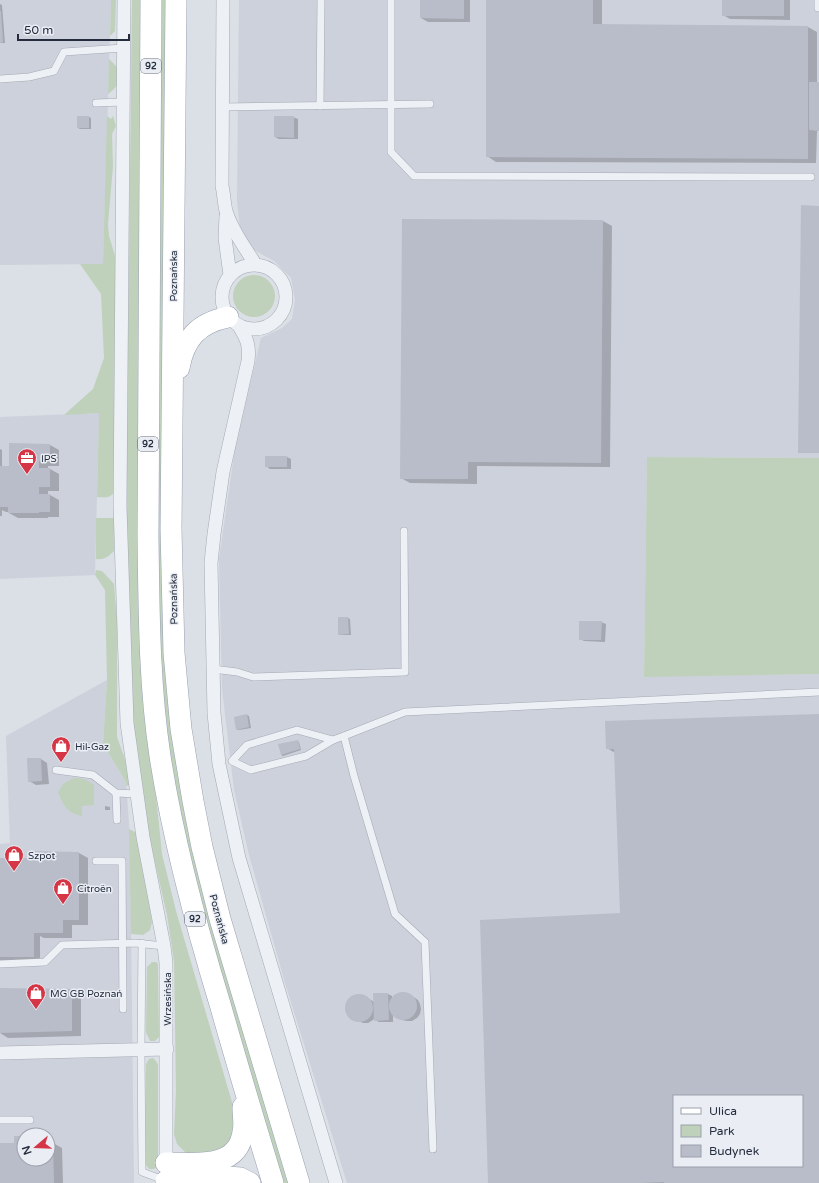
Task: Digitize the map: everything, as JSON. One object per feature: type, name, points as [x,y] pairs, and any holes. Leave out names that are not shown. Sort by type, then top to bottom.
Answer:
[{"type":"main road","name":"92","points":[[151,0],[148,536],[149,623],[155,718],[160,757],[177,845],[198,930],[273,1183]]},
{"type":"main road","name":"Poznańska","points":[[176,0],[172,414],[172,603],[174,653],[181,728],[188,778],[202,847],[220,919],[299,1183]]},
{"type":"main road","points":[[172,414],[181,358],[187,341],[197,331],[219,319],[234,321]]},
{"type":"main road","points":[[166,1172],[216,1162],[226,1158],[239,1146],[244,1125],[242,1079]]},
{"type":"main road","points":[[166,1172],[240,1178],[250,1183]]},
{"type":"street","points":[[124,0],[120,506],[127,723],[137,794]]},
{"type":"street","points":[[223,0],[222,186],[226,210],[225,238],[230,275]]},
{"type":"street","points":[[226,210],[235,232],[255,264]]},
{"type":"street","points":[[234,321],[250,330],[262,329],[273,324],[281,316],[286,305],[287,293],[284,282],[276,273],[266,267],[255,264],[242,267],[230,275],[224,284],[222,295],[223,307],[248,343],[249,351],[224,472],[211,563],[214,713],[226,762],[239,858],[336,1183]]},
{"type":"street","name":"Wrzesińska","points":[[137,794],[164,946],[167,985],[166,1172]]},
{"type":"street","points":[[0,1053],[167,1049]]},
{"type":"lane","points":[[320,106],[321,0]]},
{"type":"lane","points":[[391,0],[391,152],[414,176],[811,177]]},
{"type":"lane","points":[[818,0],[818,8]]},
{"type":"lane","points":[[0,79],[29,77],[54,71],[64,52],[124,48]]},
{"type":"lane","points":[[96,103],[123,102]]},
{"type":"lane","points":[[222,107],[430,104]]},
{"type":"lane","points":[[213,669],[237,672],[253,677],[405,672],[404,530]]},
{"type":"lane","points":[[226,762],[251,770],[306,756],[333,740],[405,712],[819,692]]},
{"type":"lane","points":[[226,762],[247,745],[297,730],[333,740]]},
{"type":"lane","points":[[344,736],[354,776],[395,914],[425,942],[433,1149]]},
{"type":"lane","points":[[56,770],[93,775],[116,793],[137,794]]},
{"type":"lane","points":[[116,793],[117,820]]},
{"type":"lane","points":[[96,861],[122,861],[123,1010]]},
{"type":"lane","points":[[0,964],[45,962],[62,945],[142,943],[164,946]]},
{"type":"lane","points":[[142,943],[142,1172],[166,1172]]},
{"type":"lane","points":[[0,1120],[30,1120]]},
{"type":"shaded area","points":[[0,0],[111,0],[103,264],[0,265]]},
{"type":"shaded area","points":[[239,0],[819,0],[819,458],[647,457],[644,676],[819,674],[819,1183],[347,1183],[285,983],[249,855],[234,790],[222,689],[219,559],[235,448],[261,338],[282,328],[292,319],[295,300],[291,278],[274,261],[252,249],[240,229],[237,201]]},
{"type":"shaded area","points":[[99,413],[95,575],[0,579],[0,417]]},
{"type":"shaded area","points":[[107,680],[103,744],[126,782],[130,838],[134,1183],[0,1183],[0,844],[10,843],[6,736]]},
{"type":"green space","points":[[111,0],[116,0],[115,31],[110,36]]},
{"type":"green space","points":[[132,0],[144,0],[154,776],[162,854],[176,911],[234,1109],[237,1126],[224,1151],[188,1155],[177,1144],[174,1134],[176,1091],[174,961],[167,915],[149,836],[134,728],[131,692],[126,514]]},
{"type":"green space","points":[[159,0],[169,0],[169,680],[291,1183],[280,1183],[182,831],[159,681],[156,311]]},
{"type":"green space","points":[[109,59],[119,69],[119,78],[117,86],[108,94]]},
{"type":"green space","points":[[107,116],[111,119],[113,116],[116,126],[112,134],[113,166],[108,224],[109,236],[116,259],[114,492],[109,497],[97,497],[99,413],[64,415],[93,389],[104,358],[101,294],[80,264],[103,264]]},
{"type":"green space","points":[[254,275],[269,281],[275,296],[269,311],[254,317],[239,311],[233,296],[239,281]]},
{"type":"green space","points":[[647,457],[819,458],[819,674],[644,677]]},
{"type":"green space","points":[[96,518],[114,518],[114,551],[101,559],[96,559]]},
{"type":"green space","points":[[96,570],[102,571],[114,584],[117,620],[117,737],[127,765],[129,785],[126,786],[126,782],[103,744],[107,680],[105,590],[95,575]]},
{"type":"green space","points":[[73,778],[84,779],[94,785],[94,805],[82,806],[82,816],[69,811],[66,808],[58,792],[63,784]]},
{"type":"green space","points":[[129,829],[135,832],[139,837],[152,922],[150,930],[143,935],[131,934]]},
{"type":"green space","points":[[152,962],[156,962],[158,964],[159,1037],[155,1041],[150,1041],[146,1032],[147,967]]},
{"type":"green space","points":[[153,1058],[158,1065],[158,1166],[154,1169],[149,1169],[145,1164],[146,1064],[149,1059]]},
{"type":"building","points":[[420,0],[464,0],[464,19],[420,18]]},
{"type":"building","points":[[486,0],[593,0],[593,24],[808,26],[808,159],[486,157]]},
{"type":"building","points":[[722,0],[784,0],[784,16],[722,16]]},
{"type":"building","points":[[0,11],[3,42],[0,43]]},
{"type":"building","points":[[809,82],[819,82],[819,131],[809,130]]},
{"type":"building","points":[[77,116],[89,116],[89,128],[77,128]]},
{"type":"building","points":[[274,116],[294,116],[294,138],[274,137]]},
{"type":"building","points":[[801,205],[819,206],[819,453],[798,453]]},
{"type":"building","points":[[402,219],[603,220],[601,463],[468,462],[468,479],[400,479]]},
{"type":"building","points":[[9,443],[50,444],[50,461],[39,461],[39,468],[50,468],[50,487],[39,487],[39,494],[50,494],[50,512],[8,513],[8,507],[0,507],[0,466],[9,466]]},
{"type":"building","points":[[265,456],[287,456],[287,467],[265,467]]},
{"type":"building","points":[[338,617],[348,617],[349,634],[338,635]]},
{"type":"building","points":[[579,621],[602,621],[601,640],[579,640]]},
{"type":"building","points":[[247,714],[249,727],[236,730],[234,717]]},
{"type":"building","points":[[819,714],[819,1183],[488,1183],[480,920],[620,913],[614,749],[606,749],[605,721]]},
{"type":"building","points":[[298,740],[300,749],[281,755],[278,744]]},
{"type":"building","points":[[27,758],[41,758],[42,781],[28,782]]},
{"type":"building","points":[[29,851],[79,852],[79,920],[63,920],[63,933],[34,933],[34,957],[0,957],[0,858],[29,858]]},
{"type":"building","name":"MG GB Poznań","points":[[0,988],[72,989],[72,1031],[0,1033]]},
{"type":"building","points":[[403,992],[413,996],[417,1006],[413,1016],[403,1020],[393,1016],[389,1006],[393,996]]},
{"type":"building","points":[[373,993],[388,993],[389,1020],[374,1021]]},
{"type":"building","points":[[359,994],[369,998],[373,1008],[369,1018],[359,1022],[349,1018],[345,1008],[349,998]]},
{"type":"building","points":[[14,1136],[16,1136],[16,1167],[54,1167],[54,1183],[0,1183],[0,1143],[14,1143]]},
{"type":"place","name":"IPS","points":[[27,475]]},
{"type":"place","name":"Hil-Gaz","points":[[61,763]]},
{"type":"place","name":"Szpot","points":[[14,872]]},
{"type":"place","name":"Citroën","points":[[63,905]]},
{"type":"place","name":"MG GB Poznań","points":[[36,1010]]}]
